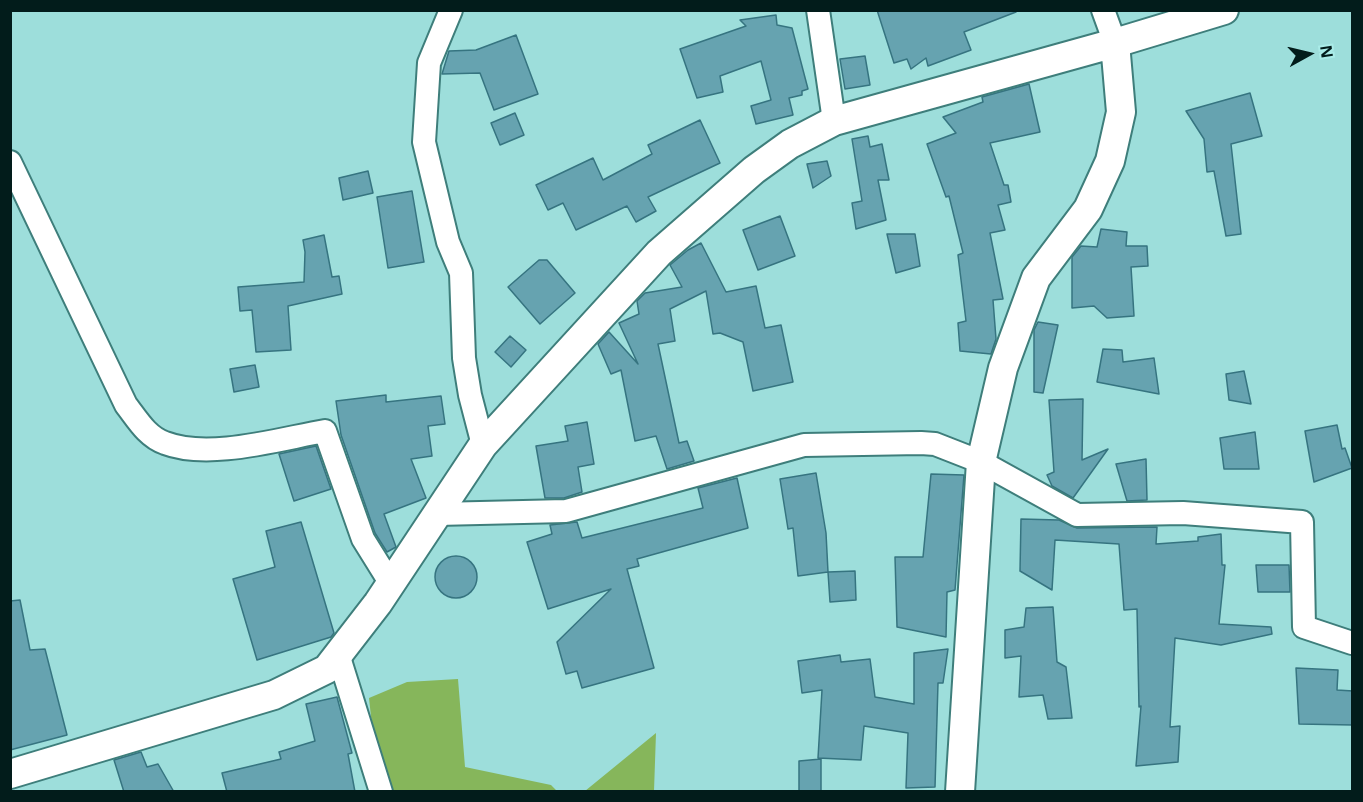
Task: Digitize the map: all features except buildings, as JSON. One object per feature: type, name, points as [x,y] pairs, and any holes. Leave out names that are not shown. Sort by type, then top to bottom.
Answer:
[{"type":"street","points":[[451,10],[429,63],[424,142],[448,242],[461,273],[464,358],[470,395],[483,445]]},
{"type":"street","points":[[818,10],[834,121]]},
{"type":"street","points":[[960,792],[981,462],[1003,368],[1036,278],[1088,209],[1110,161],[1121,112],[1115,43],[1102,10]]},
{"type":"street","points":[[10,774],[274,695],[327,669],[391,584],[483,445],[659,253],[754,170],[790,144],[834,121],[1115,43],[1224,10]]},
{"type":"street","points":[[10,162],[126,405],[143,429],[164,443],[194,449],[236,447],[325,431],[363,539],[391,584]]},
{"type":"street","points":[[437,514],[566,511],[804,446],[935,444],[981,462],[1077,515],[1184,513],[1302,522],[1304,627],[1353,643]]},
{"type":"street","points":[[338,654],[381,792]]},
{"type":"green space","points":[[458,679],[465,767],[551,785],[557,791],[379,791],[369,698],[407,682]]},
{"type":"green space","points":[[656,733],[654,791],[585,791]]}]
